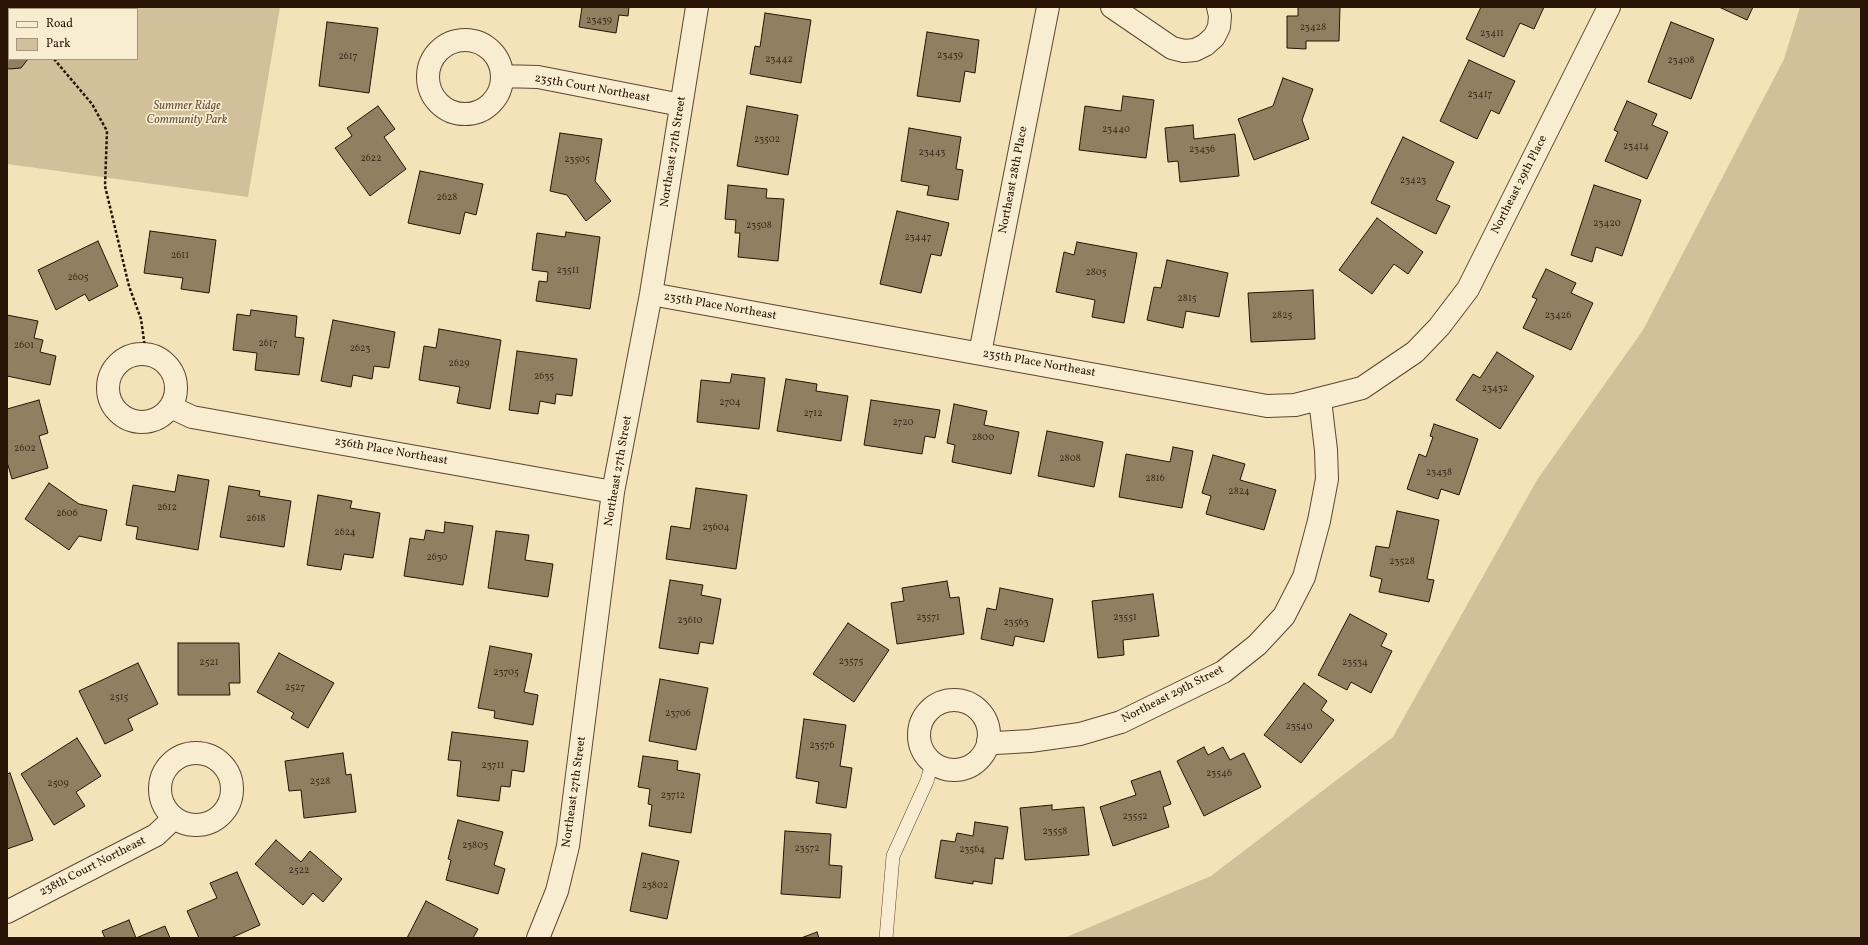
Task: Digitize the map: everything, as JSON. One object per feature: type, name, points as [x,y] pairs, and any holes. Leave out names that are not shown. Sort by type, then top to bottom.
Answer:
[{"type":"street","name":"Northeast 27th Street","points":[[540,936],[557,891],[568,846],[613,492],[651,294],[697,7]]},
{"type":"street","name":"Northeast 28th Place","points":[[980,353],[1048,7]]},
{"type":"street","points":[[1112,7],[1172,48],[1184,51],[1195,50],[1205,45],[1214,37],[1219,27],[1220,16],[1218,7]]},
{"type":"street","name":"Northeast 29th Place","points":[[1415,352],[1439,327],[1468,289],[1609,7]]},
{"type":"street","name":"235th Court Northeast","points":[[502,76],[538,77],[682,105]]},
{"type":"street","name":"235th Place Northeast","points":[[651,294],[1267,406],[1295,405],[1320,400],[1362,388],[1415,352]]},
{"type":"street","points":[[146,355],[156,358],[166,364],[172,374],[175,385],[175,396],[171,407],[158,418],[143,422],[132,421],[122,416],[114,408],[110,399],[108,388],[110,377],[115,367],[129,357],[146,355]]},
{"type":"street","name":"Northeast 29th Street","points":[[988,742],[1030,742],[1080,734],[1121,722],[1223,672],[1257,645],[1284,616],[1300,583],[1319,521],[1327,479],[1326,450],[1320,400]]},
{"type":"street","name":"236th Place Northeast","points":[[171,407],[192,417],[613,492]]},
{"type":"street","points":[[947,700],[959,700],[969,703],[979,710],[985,719],[988,730],[988,742],[984,753],[976,762],[966,768],[954,770],[942,768],[932,762],[924,754],[920,743],[919,732],[921,721],[928,711],[936,704],[947,700]]},
{"type":"street","name":"238th Court Northeast","points":[[7,912],[156,835],[174,818]]},
{"type":"lane","points":[[886,938],[893,856],[927,780],[932,762]]},
{"type":"path","points":[[55,60],[92,104],[107,131],[105,186],[129,286],[141,319],[146,355]]},
{"type":"green space","name":"Summer Ridge Community Park","points":[[7,7],[280,7],[248,197],[7,164]]},
{"type":"green space","points":[[1800,7],[1861,7],[1861,938],[1064,938],[1211,876],[1393,737],[1537,480],[1643,330],[1784,59]]},
{"type":"building","points":[[582,7],[629,7],[628,16],[619,15],[616,33],[579,27]]},
{"type":"building","points":[[1298,7],[1340,7],[1339,41],[1306,41],[1306,49],[1287,48],[1287,16],[1298,16]]},
{"type":"building","points":[[1481,7],[1544,7],[1534,29],[1520,23],[1504,57],[1466,39]]},
{"type":"building","points":[[1719,7],[1753,7],[1747,20]]},
{"type":"building","points":[[765,13],[811,20],[801,83],[750,74],[755,46],[760,47]]},
{"type":"building","points":[[327,22],[378,28],[369,93],[319,86]]},
{"type":"building","points":[[1671,22],[1714,39],[1691,99],[1648,82]]},
{"type":"building","points":[[8,32],[8,60],[27,60],[21,68],[7,68]]},
{"type":"building","points":[[927,32],[979,40],[975,73],[965,71],[960,102],[917,96]]},
{"type":"building","points":[[1469,60],[1515,81],[1499,114],[1491,110],[1477,139],[1440,121]]},
{"type":"building","points":[[1283,78],[1313,89],[1302,120],[1309,139],[1254,160],[1238,119],[1273,106]]},
{"type":"building","points":[[1123,96],[1154,100],[1146,158],[1079,150],[1085,106],[1121,111]]},
{"type":"building","points":[[1627,101],[1657,114],[1652,125],[1668,132],[1647,179],[1605,161],[1618,132],[1614,130]]},
{"type":"building","points":[[378,106],[395,129],[384,137],[406,169],[370,196],[335,148],[352,136],[347,128]]},
{"type":"building","points":[[747,106],[798,115],[788,175],[737,166]]},
{"type":"building","points":[[1193,125],[1194,139],[1235,134],[1239,176],[1180,182],[1178,161],[1168,162],[1165,128]]},
{"type":"building","points":[[909,128],[961,137],[956,169],[963,170],[958,200],[927,195],[929,186],[901,181]]},
{"type":"building","points":[[560,133],[602,139],[595,181],[611,201],[586,221],[567,195],[550,191]]},
{"type":"building","points":[[1403,137],[1454,162],[1436,200],[1450,206],[1436,234],[1371,203]]},
{"type":"building","points":[[420,171],[483,184],[476,215],[465,212],[460,234],[408,223]]},
{"type":"building","points":[[728,185],[767,189],[766,198],[784,199],[778,261],[738,257],[740,233],[735,233],[736,220],[725,219]]},
{"type":"building","points":[[1594,185],[1641,200],[1622,256],[1596,247],[1592,262],[1571,255]]},
{"type":"building","points":[[897,211],[949,223],[941,256],[931,254],[921,293],[880,284]]},
{"type":"building","points":[[1377,218],[1423,252],[1408,274],[1394,264],[1372,294],[1339,270]]},
{"type":"building","points":[[150,231],[216,240],[209,293],[181,289],[183,278],[144,273]]},
{"type":"building","points":[[566,232],[600,237],[590,309],[536,301],[539,281],[547,282],[548,272],[532,270],[537,233],[565,237]]},
{"type":"building","points":[[98,241],[118,286],[89,301],[85,294],[56,310],[38,270]]},
{"type":"building","points":[[1077,242],[1137,253],[1124,323],[1092,317],[1095,300],[1056,292],[1064,252],[1074,255]]},
{"type":"building","points":[[1167,260],[1228,273],[1219,317],[1186,311],[1183,328],[1147,320],[1154,287],[1161,288]]},
{"type":"building","points":[[1546,269],[1576,283],[1571,293],[1593,303],[1571,350],[1523,328],[1537,299],[1532,297]]},
{"type":"building","points":[[1313,290],[1315,339],[1251,342],[1248,293]]},
{"type":"building","points":[[251,310],[297,316],[295,337],[304,338],[299,375],[255,370],[257,353],[233,350],[237,314],[250,316]]},
{"type":"building","points":[[7,315],[38,321],[34,338],[43,340],[40,352],[56,356],[50,385],[7,376]]},
{"type":"building","points":[[333,320],[395,332],[389,368],[374,366],[372,379],[353,375],[351,387],[321,381]]},
{"type":"building","points":[[439,329],[501,340],[490,409],[457,403],[460,387],[419,380],[424,346],[436,348]]},
{"type":"building","points":[[517,351],[577,359],[572,396],[556,394],[555,404],[540,401],[538,414],[509,410]]},
{"type":"building","points":[[1497,352],[1534,376],[1500,429],[1456,400],[1473,374],[1480,378]]},
{"type":"building","points":[[732,374],[765,378],[759,429],[697,422],[701,380],[730,383]]},
{"type":"building","points":[[786,379],[817,384],[816,391],[848,396],[841,441],[777,431]]},
{"type":"building","points":[[39,400],[48,433],[39,436],[48,468],[12,479],[7,462],[7,409]]},
{"type":"building","points":[[871,400],[940,410],[935,438],[925,436],[922,454],[864,445]]},
{"type":"building","points":[[954,404],[987,411],[984,425],[1019,432],[1011,474],[952,462],[955,445],[947,443]]},
{"type":"building","points":[[1434,424],[1478,439],[1459,495],[1441,489],[1438,499],[1407,489],[1419,454],[1426,457],[1433,437],[1430,436]]},
{"type":"building","points":[[1047,431],[1103,442],[1094,487],[1038,476]]},
{"type":"building","points":[[1173,447],[1193,451],[1182,508],[1119,497],[1126,454],[1170,462]]},
{"type":"building","points":[[1213,455],[1245,464],[1240,480],[1276,490],[1264,530],[1206,514],[1211,496],[1202,493]]},
{"type":"building","points":[[178,475],[209,480],[198,550],[136,539],[138,527],[126,525],[133,485],[175,492]]},
{"type":"building","points":[[49,483],[79,504],[107,510],[101,541],[79,536],[69,550],[25,519]]},
{"type":"building","points":[[229,486],[260,491],[259,496],[291,501],[284,547],[220,537]]},
{"type":"building","points":[[696,488],[747,495],[736,569],[666,559],[671,526],[690,529]]},
{"type":"building","points":[[318,495],[352,501],[350,508],[380,513],[373,558],[344,554],[341,570],[307,565]]},
{"type":"building","points":[[1397,511],[1439,520],[1427,579],[1434,580],[1429,602],[1379,592],[1382,579],[1370,576],[1376,546],[1389,548]]},
{"type":"building","points":[[445,522],[473,526],[463,585],[404,576],[410,538],[424,540],[426,530],[444,533]]},
{"type":"building","points":[[496,531],[529,535],[525,560],[553,564],[548,597],[488,588]]},
{"type":"building","points":[[670,580],[703,585],[701,595],[721,599],[713,644],[700,642],[698,654],[659,648]]},
{"type":"building","points":[[947,581],[950,598],[959,597],[964,634],[897,644],[891,603],[904,601],[902,588]]},
{"type":"building","points":[[1000,588],[1053,599],[1044,642],[1015,636],[1013,646],[981,639],[987,608],[996,610]]},
{"type":"building","points":[[1153,594],[1159,636],[1123,640],[1124,655],[1098,658],[1092,601]]},
{"type":"building","points":[[1350,614],[1387,634],[1381,646],[1392,651],[1371,693],[1351,682],[1347,690],[1318,675]]},
{"type":"building","points":[[848,623],[889,650],[854,702],[813,674]]},
{"type":"building","points":[[178,643],[239,643],[240,683],[229,683],[230,695],[178,695]]},
{"type":"building","points":[[490,646],[532,654],[524,692],[538,695],[533,725],[494,718],[495,711],[478,708]]},
{"type":"building","points":[[279,653],[334,683],[308,728],[291,718],[294,713],[257,692]]},
{"type":"building","points":[[138,663],[158,704],[128,719],[133,730],[105,744],[79,691]]},
{"type":"building","points":[[660,679],[708,688],[696,750],[649,741]]},
{"type":"building","points":[[1304,683],[1327,701],[1321,710],[1334,720],[1301,763],[1264,735]]},
{"type":"building","points":[[804,719],[846,725],[840,766],[852,768],[846,808],[816,803],[819,782],[796,778]]},
{"type":"building","points":[[452,732],[528,741],[524,772],[512,770],[510,787],[501,786],[499,801],[457,796],[461,761],[448,760]]},
{"type":"building","points":[[77,738],[101,776],[76,792],[85,806],[54,825],[21,774]]},
{"type":"building","points":[[1204,747],[1208,755],[1223,747],[1230,760],[1244,753],[1261,787],[1204,816],[1177,761]]},
{"type":"building","points":[[343,753],[346,775],[351,774],[356,812],[304,818],[301,790],[289,791],[285,761]]},
{"type":"building","points":[[643,756],[678,761],[677,770],[700,774],[691,833],[649,826],[652,805],[648,804],[650,789],[638,787]]},
{"type":"building","points":[[1160,771],[1171,804],[1163,807],[1169,827],[1113,846],[1100,807],[1136,795],[1131,781]]},
{"type":"building","points":[[10,773],[33,840],[7,849],[7,774]]},
{"type":"building","points":[[1052,805],[1052,810],[1084,807],[1089,855],[1025,860],[1020,808]]},
{"type":"building","points":[[458,820],[503,832],[494,865],[505,869],[498,894],[446,880],[451,860],[448,859]]},
{"type":"building","points":[[975,822],[1008,827],[1003,859],[995,858],[992,884],[973,881],[973,884],[935,878],[941,840],[955,842],[957,833],[973,836]]},
{"type":"building","points":[[785,831],[831,834],[829,865],[842,866],[840,898],[781,894]]},
{"type":"building","points":[[276,840],[301,862],[310,851],[342,879],[323,902],[313,893],[303,905],[255,864]]},
{"type":"building","points":[[642,853],[679,861],[667,919],[630,911]]},
{"type":"building","points":[[237,872],[260,925],[231,938],[199,938],[187,911],[217,898],[210,883]]},
{"type":"building","points":[[426,901],[478,929],[473,938],[407,938]]},
{"type":"building","points":[[129,920],[136,938],[105,938],[102,931]]},
{"type":"building","points":[[165,926],[170,938],[136,938]]},
{"type":"building","points":[[817,932],[819,938],[801,938]]}]
